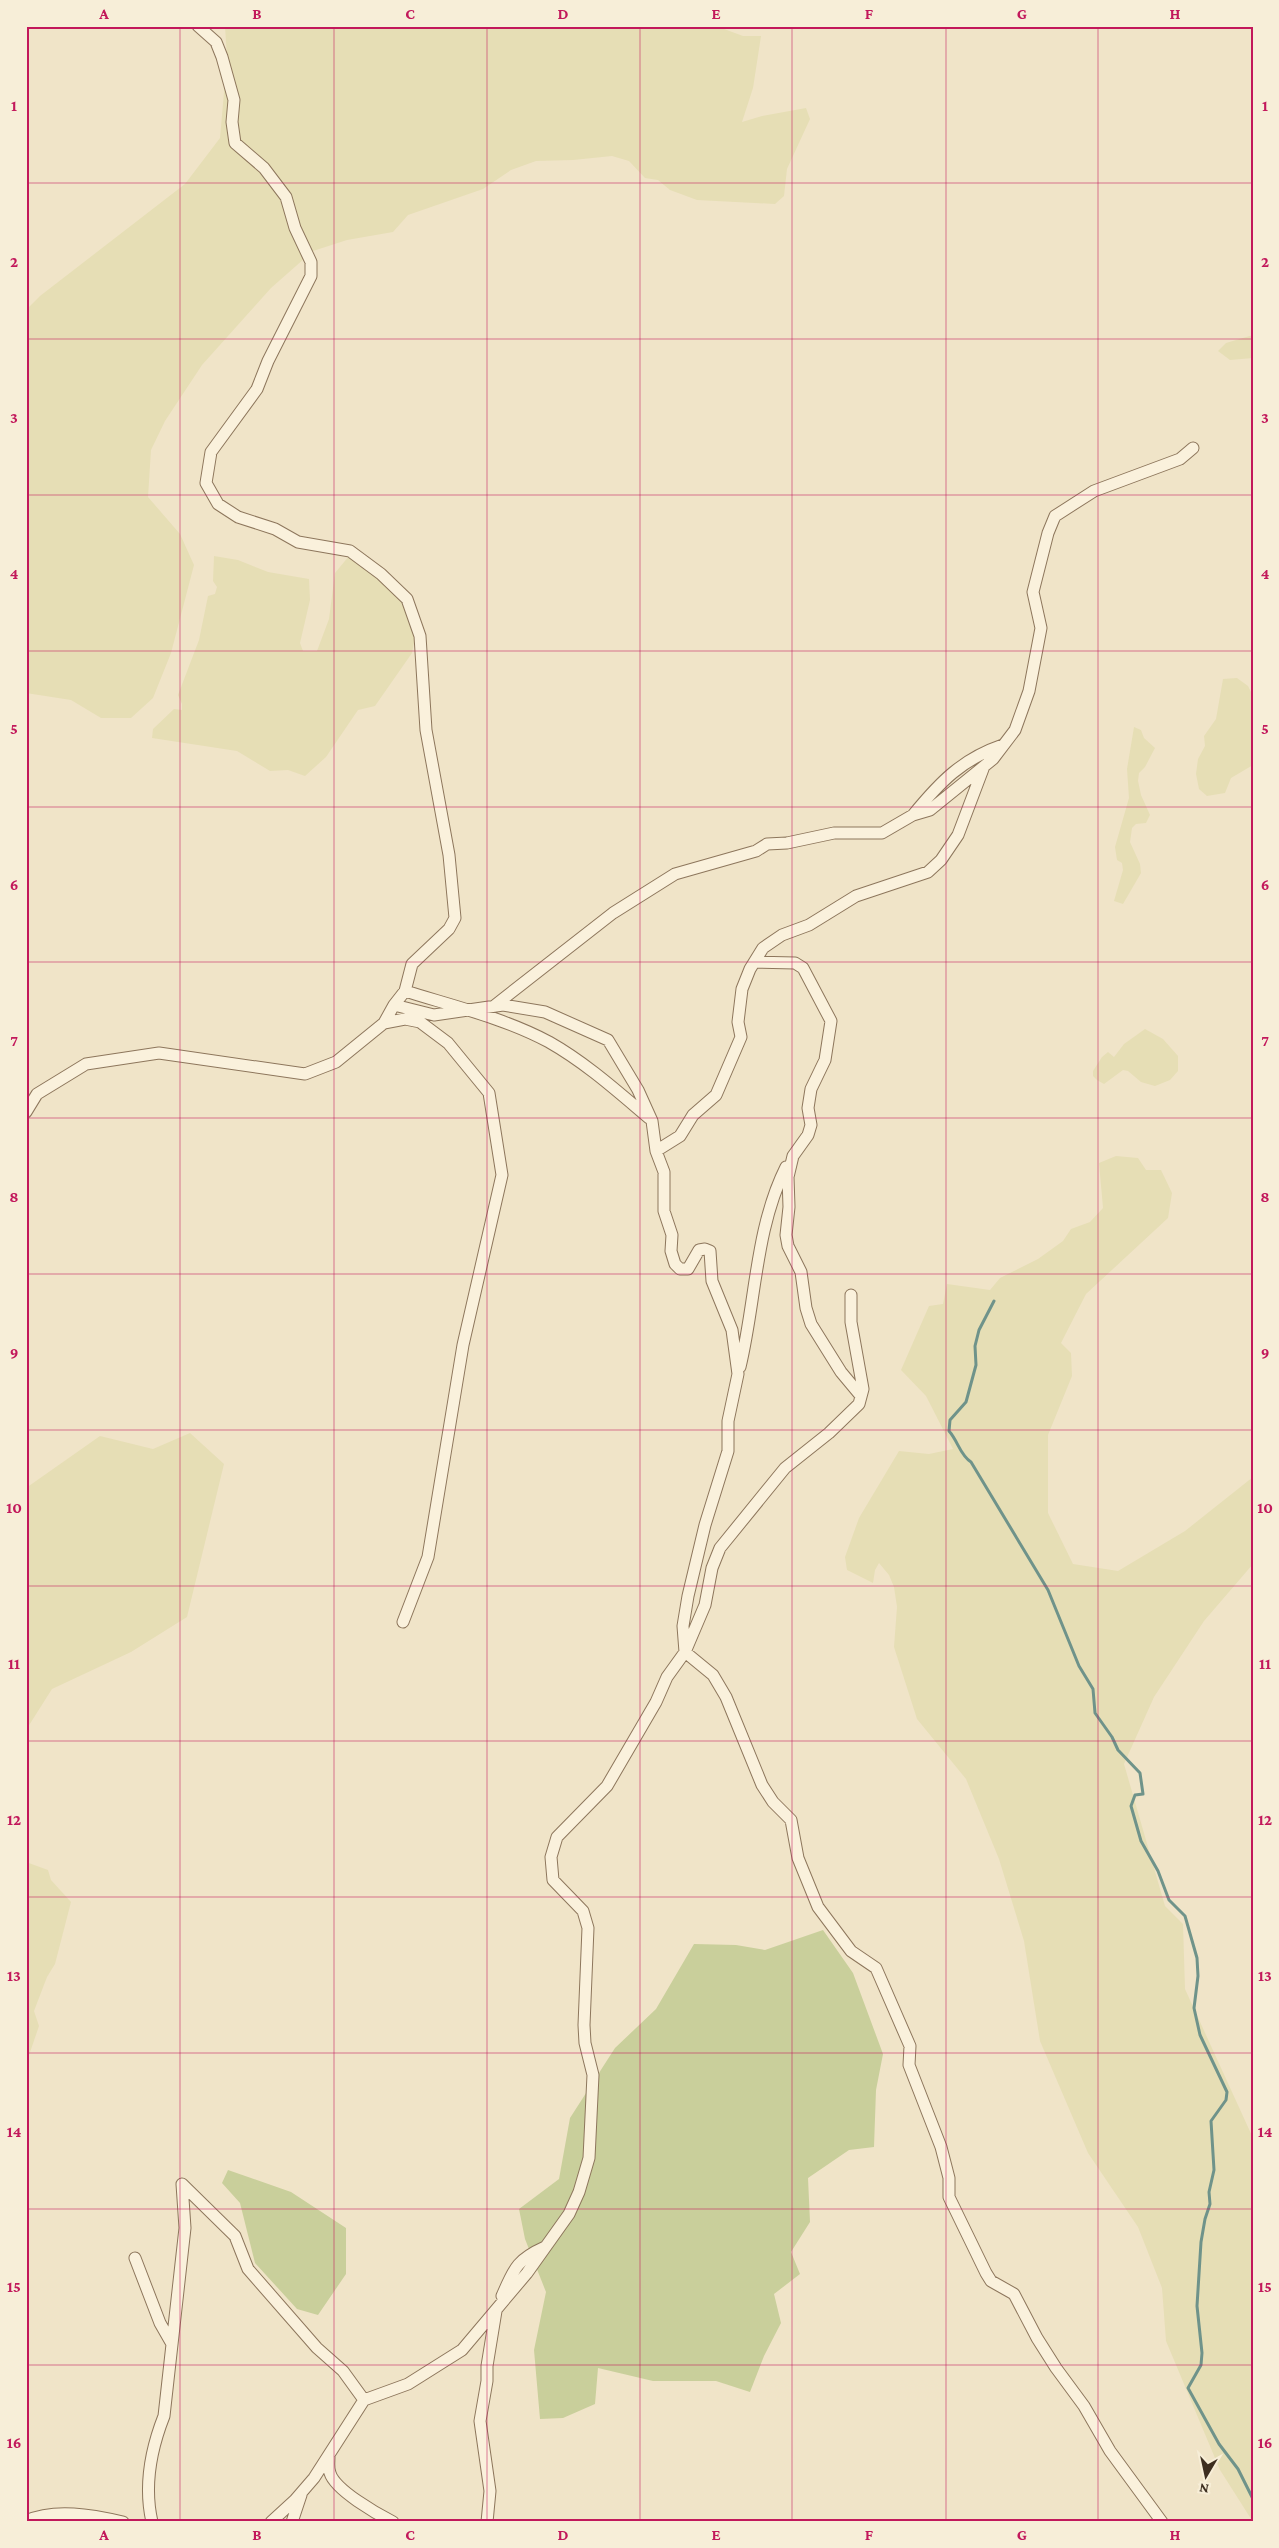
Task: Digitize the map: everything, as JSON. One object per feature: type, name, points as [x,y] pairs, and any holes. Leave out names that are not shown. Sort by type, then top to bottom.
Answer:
[{"type":"street","points":[[26,1112],[37,1094],[86,1064],[159,1053],[305,1074],[336,1062],[384,1023],[405,991],[412,964],[449,929],[455,918],[449,855],[426,730],[420,636],[407,599],[381,574],[350,551],[298,542],[275,529],[238,517],[218,504],[206,483],[210,452],[256,388],[311,276],[311,262],[295,228],[286,197],[264,168],[235,143],[232,122],[234,100],[222,57],[216,42],[198,26]]},
{"type":"street","points":[[494,1006],[613,913],[675,874],[756,850],[767,844],[787,843],[834,833],[882,833],[912,815],[930,810],[983,767],[1015,730],[1029,691],[1042,628],[1033,592],[1048,533],[1055,516],[1094,491],[1180,459],[1193,448]]},
{"type":"street","points":[[912,815],[949,776],[971,758],[1004,745]]},
{"type":"street","points":[[656,1151],[680,1136],[692,1115],[716,1095],[741,1037],[738,1022],[742,989],[763,948],[782,936],[809,925],[856,896],[928,872],[941,860],[958,835],[983,767]]},
{"type":"street","points":[[755,962],[795,963],[803,968],[831,1021],[825,1060],[811,1089],[808,1108],[811,1125],[808,1134],[786,1165],[774,1195],[758,1257],[746,1343],[728,1422],[728,1451],[705,1525],[688,1596],[683,1626],[685,1652],[713,1675],[726,1697],[762,1785],[773,1802],[791,1820],[798,1858],[818,1907],[851,1951],[876,1968],[910,2046],[909,2064],[941,2147],[949,2178],[949,2197],[986,2273],[992,2281],[1014,2294],[1037,2338],[1056,2368],[1084,2406],[1120,2465],[1162,2522]]},
{"type":"street","points":[[405,991],[506,1023],[548,1042],[596,1072],[652,1121]]},
{"type":"street","points":[[394,1006],[434,1015],[503,1005],[545,1012],[608,1040],[622,1068],[638,1090],[652,1121],[656,1151],[664,1172],[664,1211],[672,1235],[672,1251],[675,1264],[680,1269],[688,1269],[699,1250],[705,1249],[710,1251],[712,1281],[732,1330],[738,1374]]},
{"type":"street","points":[[384,1023],[405,1019],[420,1022],[448,1043],[489,1093],[502,1175],[463,1345],[428,1557],[404,1622]]},
{"type":"street","points":[[793,1156],[788,1177],[789,1207],[786,1234],[788,1246],[801,1272],[806,1308],[811,1324],[841,1372],[861,1396]]},
{"type":"street","points":[[271,2522],[301,2492],[329,2457],[364,2400],[408,2384],[462,2350],[547,2246],[569,2214],[580,2192],[589,2158],[593,2075],[585,2043],[584,2025],[588,1928],[582,1911],[552,1880],[551,1856],[557,1837],[607,1786],[656,1702],[667,1676],[685,1652],[705,1605],[712,1568],[720,1548],[785,1468],[829,1434],[859,1404],[862,1382],[851,1322],[851,1295]]},
{"type":"street","points":[[152,2522],[148,2503],[151,2461],[155,2438],[164,2416],[166,2381],[185,2228],[182,2184],[234,2236],[248,2269],[317,2348],[343,2371],[364,2400]]},
{"type":"street","points":[[135,2258],[160,2323],[172,2344]]},
{"type":"street","points":[[488,2522],[490,2491],[480,2421],[488,2381],[487,2366],[496,2310]]},
{"type":"street","points":[[329,2457],[330,2474],[341,2487],[372,2511],[393,2522]]},
{"type":"street","points":[[292,2522],[301,2492]]},
{"type":"street","points":[[26,2522],[36,2517],[63,2513],[123,2522]]},
{"type":"shaded area","points":[[225,26],[716,26],[743,36],[761,36],[753,88],[742,122],[762,116],[806,108],[810,119],[787,169],[784,196],[775,204],[697,200],[670,190],[658,180],[645,178],[629,161],[612,156],[536,161],[511,170],[483,189],[408,215],[393,232],[347,240],[313,251],[271,288],[202,365],[165,421],[151,450],[148,497],[180,534],[194,565],[171,653],[153,698],[131,718],[101,718],[71,700],[26,693],[26,310],[40,296],[185,184],[220,138],[227,58]]},
{"type":"shaded area","points":[[1253,335],[1253,358],[1230,360],[1218,351],[1226,343]]},
{"type":"shaded area","points":[[214,556],[238,560],[268,572],[309,579],[310,600],[300,643],[303,651],[317,651],[329,619],[335,573],[349,556],[371,572],[405,605],[415,637],[412,653],[375,706],[358,710],[326,757],[305,776],[288,770],[270,771],[237,751],[152,738],[153,729],[174,709],[182,710],[182,704],[178,695],[199,640],[208,596],[215,594],[217,587],[213,581]]},
{"type":"shaded area","points":[[1237,678],[1248,686],[1253,696],[1253,765],[1231,778],[1225,793],[1207,796],[1199,789],[1196,774],[1198,759],[1205,746],[1204,736],[1216,719],[1223,679]]},
{"type":"shaded area","points":[[1134,727],[1141,730],[1144,738],[1155,748],[1145,767],[1139,773],[1138,781],[1141,795],[1150,815],[1146,823],[1136,824],[1132,828],[1130,842],[1140,864],[1141,873],[1123,904],[1114,901],[1123,870],[1122,863],[1117,860],[1115,847],[1129,798],[1127,769]]},
{"type":"shaded area","points":[[1145,1029],[1163,1039],[1178,1056],[1178,1071],[1170,1080],[1155,1086],[1141,1082],[1128,1071],[1123,1070],[1104,1084],[1093,1076],[1093,1071],[1102,1057],[1108,1052],[1114,1057],[1124,1044]]},
{"type":"shaded area","points":[[1116,1156],[1138,1158],[1146,1170],[1161,1170],[1172,1193],[1168,1218],[1086,1294],[1061,1343],[1071,1353],[1072,1376],[1048,1435],[1048,1513],[1073,1564],[1118,1571],[1185,1531],[1253,1477],[1253,1564],[1204,1621],[1154,1697],[1124,1764],[1165,1906],[1183,1924],[1185,1989],[1253,2138],[1253,2522],[1220,2470],[1166,2341],[1162,2288],[1138,2227],[1088,2153],[1040,2041],[1024,1941],[999,1859],[966,1779],[917,1719],[894,1647],[897,1607],[894,1587],[889,1575],[879,1563],[875,1570],[873,1583],[847,1570],[845,1557],[859,1518],[899,1451],[929,1454],[953,1449],[926,1396],[901,1370],[929,1306],[943,1304],[947,1284],[990,1290],[1000,1278],[1038,1259],[1063,1241],[1071,1229],[1090,1222],[1103,1208],[1099,1163]]},
{"type":"shaded area","points":[[190,1433],[224,1464],[187,1617],[131,1652],[52,1689],[26,1730],[26,1488],[100,1436],[153,1449]]},
{"type":"shaded area","points":[[26,1862],[48,1870],[51,1880],[71,1902],[55,1964],[47,1977],[34,2011],[39,2026],[26,2064]]},
{"type":"green space","points":[[823,1930],[853,1973],[883,2054],[876,2090],[874,2147],[849,2150],[808,2178],[810,2222],[791,2252],[800,2274],[774,2294],[781,2323],[764,2356],[750,2392],[716,2381],[653,2381],[598,2368],[595,2404],[563,2418],[540,2419],[534,2350],[546,2292],[525,2239],[519,2209],[559,2179],[570,2118],[615,2048],[656,2009],[694,1944],[736,1945],[765,1950]]},
{"type":"green space","points":[[228,2170],[291,2192],[346,2228],[346,2274],[318,2315],[297,2309],[255,2263],[240,2203],[222,2183]]},
{"type":"waterway","points":[[994,1301],[979,1330],[975,1346],[976,1365],[966,1402],[950,1420],[949,1431],[964,1456],[971,1462],[1048,1590],[1079,1666],[1093,1689],[1095,1713],[1112,1737],[1118,1750],[1140,1773],[1143,1794],[1135,1795],[1131,1806],[1141,1841],[1158,1871],[1169,1900],[1185,1916],[1197,1958],[1198,1976],[1194,2008],[1200,2035],[1227,2092],[1226,2100],[1211,2121],[1214,2170],[1209,2192],[1210,2204],[1201,2242],[1197,2306],[1202,2353],[1201,2365],[1188,2388],[1219,2444],[1238,2469],[1253,2499]]}]
